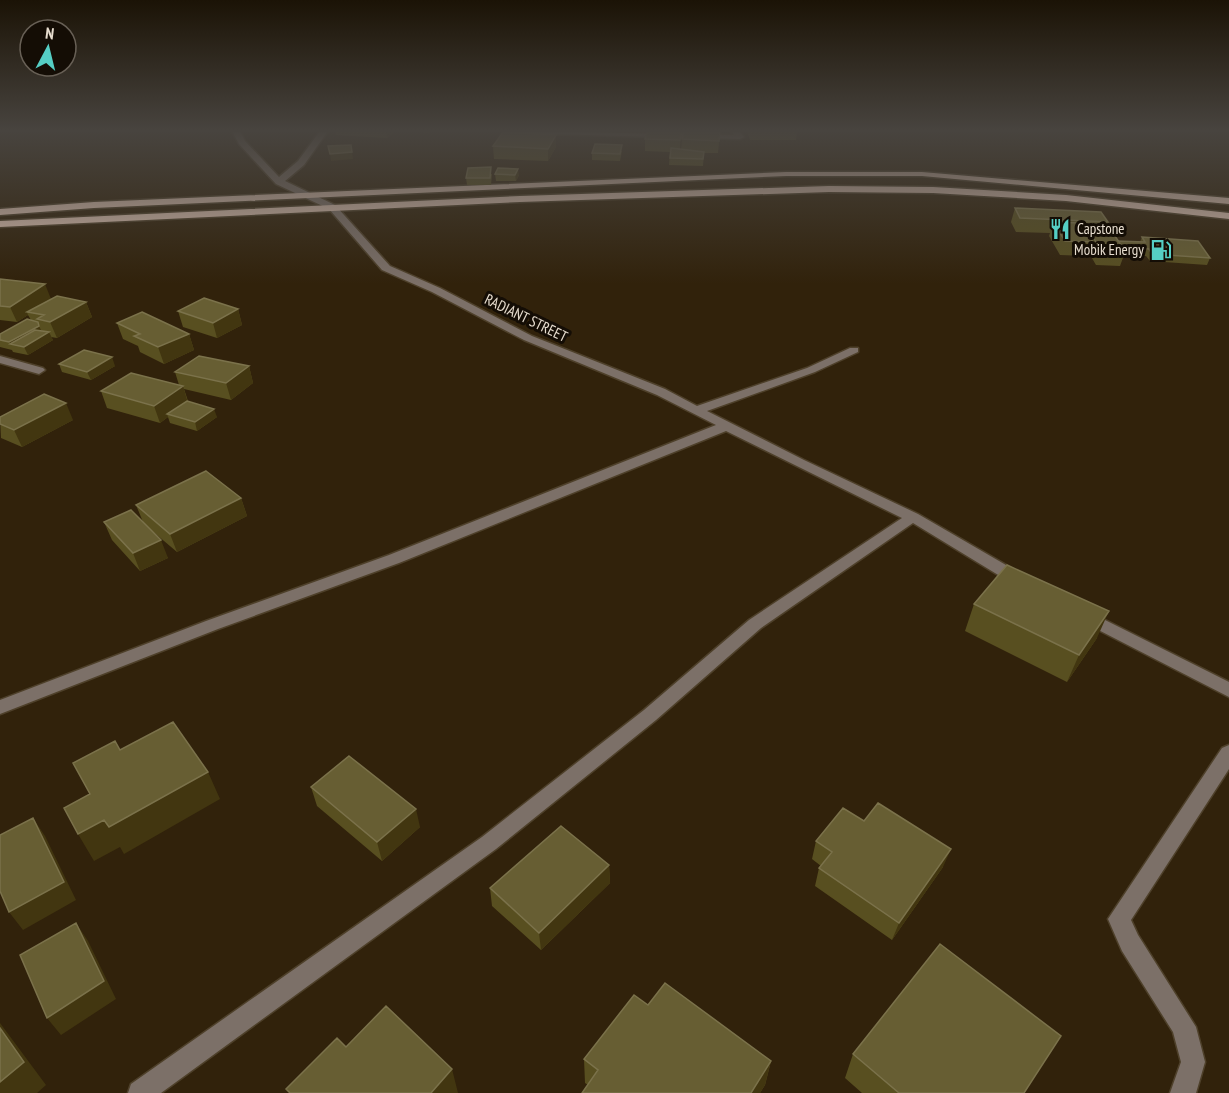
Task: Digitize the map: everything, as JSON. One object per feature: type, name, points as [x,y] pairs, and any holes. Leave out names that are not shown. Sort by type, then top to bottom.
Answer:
[{"type":"main road","points":[[0,212],[611,182]]},
{"type":"main road","points":[[1013,182],[1229,201]]},
{"type":"main road","points":[[0,224],[332,207],[728,192],[922,190],[1066,198],[1229,216]]},
{"type":"street","points":[[279,182],[332,207]]},
{"type":"street","name":"RADIANT STREET","points":[[332,207],[386,268],[436,290],[528,338],[661,392],[698,410],[799,463],[913,517],[1030,586]]},
{"type":"street","points":[[698,410],[811,370],[854,350]]},
{"type":"street","points":[[0,358],[39,370]]},
{"type":"street","points":[[0,707],[393,559],[655,453],[729,426]]},
{"type":"street","points":[[140,1093],[489,843],[650,715],[755,624],[913,517]]},
{"type":"street","points":[[1071,609],[1229,690]]},
{"type":"street","points":[[1183,1093],[1193,1062],[1184,1027],[1130,943],[1119,919],[1229,753]]},
{"type":"building","points":[[1015,208],[1101,212],[1108,222],[1020,218]]},
{"type":"building","points":[[1053,222],[1080,223],[1093,242],[1065,241]]},
{"type":"building","points":[[1084,223],[1107,224],[1125,251],[1101,250]]},
{"type":"building","points":[[1142,237],[1198,241],[1210,258],[1152,254],[1149,249],[1123,247],[1118,241],[1145,242]]},
{"type":"building","points":[[0,279],[45,284],[10,307],[0,306]]},
{"type":"building","points":[[57,296],[86,302],[50,322],[37,319],[44,315],[27,312]]},
{"type":"building","points":[[204,298],[238,309],[213,323],[178,311]]},
{"type":"building","points":[[142,312],[189,334],[158,347],[134,336],[140,334],[117,323]]},
{"type":"building","points":[[27,319],[38,322],[39,326],[9,342],[0,340],[0,334]]},
{"type":"building","points":[[35,330],[49,332],[24,347],[10,344]]},
{"type":"building","points":[[84,350],[112,357],[87,372],[59,364]]},
{"type":"building","points":[[199,356],[249,366],[226,383],[175,372]]},
{"type":"building","points":[[131,373],[183,386],[154,406],[101,391]]},
{"type":"building","points":[[44,394],[66,403],[14,430],[0,424],[0,417]]},
{"type":"building","points":[[187,401],[214,409],[195,422],[167,414]]},
{"type":"building","points":[[206,471],[241,498],[170,534],[136,505]]},
{"type":"building","points":[[131,510],[161,540],[133,553],[104,522]]},
{"type":"building","points":[[1007,565],[1109,611],[1079,655],[974,604]]},
{"type":"building","points":[[173,722],[208,772],[109,827],[104,820],[78,834],[64,808],[90,794],[73,763],[115,741],[120,750]]},
{"type":"building","points":[[349,756],[416,809],[377,842],[311,787]]},
{"type":"building","points":[[878,803],[951,849],[899,923],[819,868],[832,852],[816,841],[843,808],[864,821]]},
{"type":"building","points":[[33,818],[64,882],[9,912],[0,891],[0,835]]},
{"type":"building","points":[[561,826],[609,865],[539,933],[490,888]]},
{"type":"building","points":[[76,923],[104,981],[47,1018],[20,955]]},
{"type":"building","points":[[940,944],[1061,1036],[1024,1093],[899,1093],[853,1054]]},
{"type":"building","points":[[665,983],[771,1061],[751,1093],[582,1093],[598,1070],[584,1059],[634,995],[648,1005]]},
{"type":"building","points":[[386,1006],[452,1069],[431,1093],[290,1093],[286,1089],[337,1038],[346,1047]]},
{"type":"building","points":[[0,1028],[24,1062],[0,1082]]},
{"type":"place","name":"Capstone","points":[[1060,229]]},
{"type":"place","name":"Mobik Energy","points":[[1161,250]]}]
